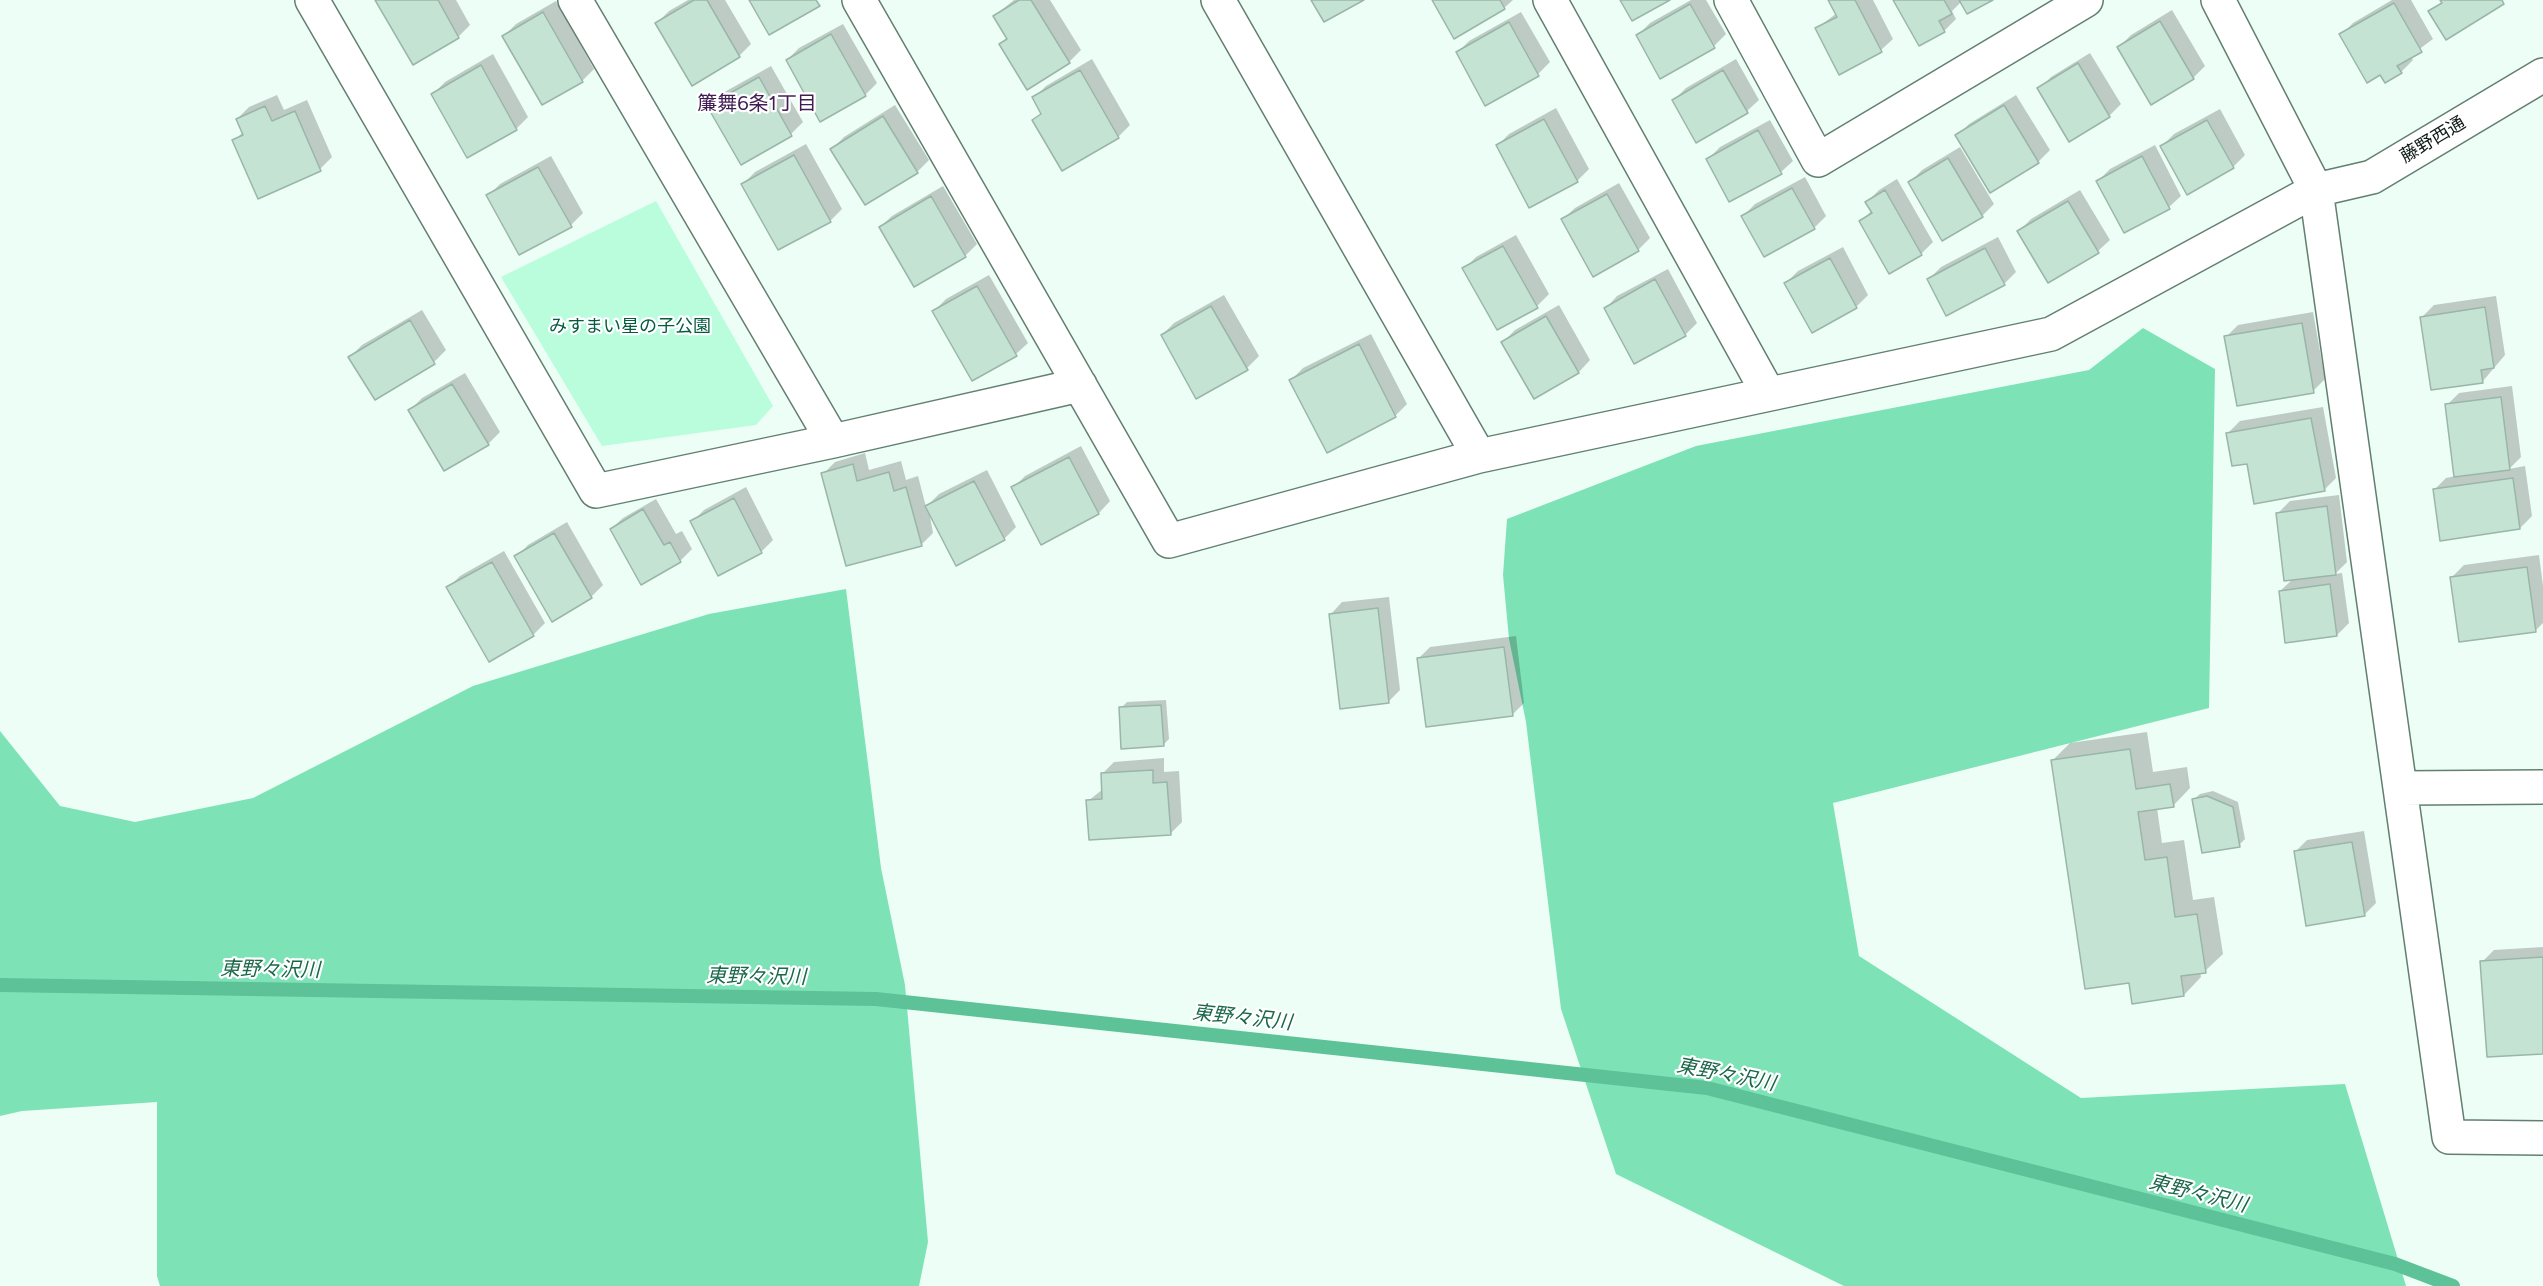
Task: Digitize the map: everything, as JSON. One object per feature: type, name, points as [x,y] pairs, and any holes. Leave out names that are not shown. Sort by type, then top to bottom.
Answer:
[{"type":"street","points":[[312,0],[596,490],[833,441],[1080,385],[859,0]]},
{"type":"street","points":[[575,0],[833,441]]},
{"type":"street","points":[[1218,0],[1479,456]]},
{"type":"street","points":[[1550,0],[1768,393]]},
{"type":"street","points":[[1731,0],[1818,160],[2086,0]]},
{"type":"street","points":[[2218,0],[2316,190],[2402,788],[2449,1137],[2543,1138]]},
{"type":"street","name":"藤野西通","points":[[1080,385],[1169,541],[1479,456],[2051,334],[2316,190],[2372,177],[2543,75]]},
{"type":"street","points":[[2402,788],[2543,787]]},
{"type":"green space","name":"みすまい星の子公園","points":[[656,201],[773,406],[756,425],[602,446],[501,277]]},
{"type":"green space","points":[[2143,328],[2215,369],[2209,708],[1833,803],[1859,956],[2081,1098],[2345,1084],[2406,1286],[1844,1286],[1616,1174],[1561,1009],[1526,722],[1509,639],[1503,575],[1507,519],[1696,446],[2089,370]]},
{"type":"green space","points":[[846,589],[881,868],[905,985],[928,1242],[919,1286],[160,1286],[157,1276],[157,1102],[22,1111],[0,1116],[0,731],[60,806],[135,822],[253,798],[473,686],[709,614]]},
{"type":"building","points":[[375,0],[438,0],[459,38],[413,65]]},
{"type":"building","points":[[694,0],[707,0],[740,57],[692,86],[655,23]]},
{"type":"building","points":[[749,0],[816,0],[820,6],[769,35]]},
{"type":"building","points":[[1019,0],[1031,0],[1070,63],[1027,90],[999,44],[1007,39],[993,16]]},
{"type":"building","points":[[1311,0],[1364,0],[1324,22]]},
{"type":"building","points":[[1432,0],[1500,0],[1505,9],[1454,39]]},
{"type":"building","points":[[1620,0],[1670,0],[1632,21]]},
{"type":"building","points":[[1828,0],[1855,0],[1882,52],[1839,75],[1815,28],[1837,17]]},
{"type":"building","points":[[1893,0],[1944,0],[1952,14],[1939,21],[1945,32],[1919,46]]},
{"type":"building","points":[[1959,0],[1993,0],[1967,14]]},
{"type":"building","points":[[2440,0],[2502,0],[2504,4],[2446,40],[2428,11],[2442,3]]},
{"type":"building","points":[[2394,3],[2422,52],[2397,66],[2402,73],[2385,83],[2380,75],[2367,83],[2339,34]]},
{"type":"building","points":[[1690,4],[1715,48],[1660,79],[1636,35]]},
{"type":"building","points":[[543,12],[583,82],[542,105],[502,36]]},
{"type":"building","points":[[2160,21],[2194,79],[2151,105],[2117,47]]},
{"type":"building","points":[[1509,22],[1539,76],[1485,106],[1456,52]]},
{"type":"building","points":[[831,34],[866,96],[820,122],[786,60]]},
{"type":"building","points":[[2078,63],[2110,117],[2069,142],[2037,88]]},
{"type":"building","points":[[481,65],[517,130],[467,158],[431,94]]},
{"type":"building","points":[[1080,70],[1119,138],[1062,171],[1032,120],[1041,114],[1032,97]]},
{"type":"building","points":[[1723,70],[1748,113],[1696,143],[1672,100]]},
{"type":"building","points":[[759,77],[792,136],[741,165],[707,106]]},
{"type":"building","points":[[2004,105],[2039,163],[1990,193],[1955,135]]},
{"type":"building","points":[[265,106],[272,121],[295,111],[321,171],[258,199],[232,140],[243,135],[236,119]]},
{"type":"building","points":[[883,116],[918,173],[865,205],[830,149]]},
{"type":"building","points":[[1544,119],[1578,182],[1529,208],[1496,145]]},
{"type":"building","points":[[2207,120],[2234,168],[2187,195],[2160,146]]},
{"type":"building","points":[[1758,130],[1782,174],[1729,202],[1706,159]]},
{"type":"building","points":[[794,155],[831,222],[778,250],[741,184]]},
{"type":"building","points":[[2142,156],[2170,209],[2124,233],[2096,181]]},
{"type":"building","points":[[1948,158],[1983,217],[1942,241],[1908,182]]},
{"type":"building","points":[[538,167],[572,227],[519,255],[486,195]]},
{"type":"building","points":[[1792,188],[1815,229],[1764,257],[1741,216]]},
{"type":"building","points":[[1885,190],[1922,255],[1889,274],[1859,221],[1872,213],[1865,202]]},
{"type":"building","points":[[1607,194],[1639,251],[1593,277],[1561,219]]},
{"type":"building","points":[[931,196],[966,257],[914,287],[879,227]]},
{"type":"building","points":[[2068,201],[2099,253],[2048,283],[2017,231]]},
{"type":"building","points":[[1503,246],[1538,308],[1497,330],[1462,268]]},
{"type":"building","points":[[1985,248],[2005,285],[1946,316],[1927,279]]},
{"type":"building","points":[[1830,258],[1857,308],[1812,333],[1784,283]]},
{"type":"building","points":[[1655,279],[1686,336],[1634,364],[1604,308]]},
{"type":"building","points":[[977,286],[1017,356],[972,381],[932,311]]},
{"type":"building","points":[[1211,306],[1248,370],[1196,399],[1161,335]]},
{"type":"building","points":[[2485,307],[2494,368],[2481,370],[2483,383],[2431,390],[2420,317]]},
{"type":"building","points":[[1546,316],[1579,373],[1534,399],[1501,342]]},
{"type":"building","points":[[410,320],[435,364],[375,400],[348,357]]},
{"type":"building","points":[[2302,323],[2314,393],[2237,406],[2224,336]]},
{"type":"building","points":[[1359,344],[1396,417],[1327,453],[1289,380]]},
{"type":"building","points":[[452,384],[489,445],[444,471],[408,410]]},
{"type":"building","points":[[2501,397],[2510,470],[2454,477],[2445,404]]},
{"type":"building","points":[[2311,418],[2325,491],[2254,504],[2247,464],[2232,466],[2226,433]]},
{"type":"building","points":[[1069,457],[1099,514],[1041,545],[1011,487]]},
{"type":"building","points":[[853,464],[857,481],[889,472],[894,491],[906,487],[922,546],[846,566],[821,473]]},
{"type":"building","points":[[2513,478],[2520,529],[2440,541],[2433,489]]},
{"type":"building","points":[[974,481],[1005,540],[956,566],[925,506]]},
{"type":"building","points":[[734,498],[762,553],[718,576],[690,521]]},
{"type":"building","points":[[2327,506],[2336,575],[2284,581],[2276,513]]},
{"type":"building","points":[[643,509],[664,545],[670,542],[681,562],[641,585],[610,529]]},
{"type":"building","points":[[554,533],[592,598],[552,622],[514,556]]},
{"type":"building","points":[[492,562],[534,636],[489,662],[446,587]]},
{"type":"building","points":[[2527,567],[2536,632],[2459,642],[2450,577]]},
{"type":"building","points":[[2330,584],[2337,636],[2285,643],[2279,591]]},
{"type":"building","points":[[1378,608],[1389,703],[1340,709],[1329,614]]},
{"type":"building","points":[[1504,647],[1513,716],[1426,727],[1417,658]]},
{"type":"building","points":[[1161,705],[1164,746],[1121,749],[1119,707]]},
{"type":"building","points":[[2130,749],[2136,789],[2170,784],[2174,807],[2138,812],[2145,860],[2167,857],[2175,917],[2197,914],[2206,973],[2181,976],[2184,996],[2132,1004],[2129,983],[2085,989],[2051,760]]},
{"type":"building","points":[[1153,770],[1153,783],[1167,782],[1171,835],[1089,840],[1086,800],[1102,799],[1101,773]]},
{"type":"building","points":[[2207,796],[2233,807],[2240,847],[2202,853],[2192,799]]},
{"type":"building","points":[[2352,842],[2365,916],[2306,926],[2294,851]]},
{"type":"building","points":[[2543,957],[2543,1054],[2487,1057],[2480,961]]},
{"type":"waterway","name":"東野々沢川","points":[[0,985],[876,999],[1707,1088],[2395,1264],[2453,1286]]},
{"type":"district","name":"簾舞6条1丁目","points":[[757,104]]}]
